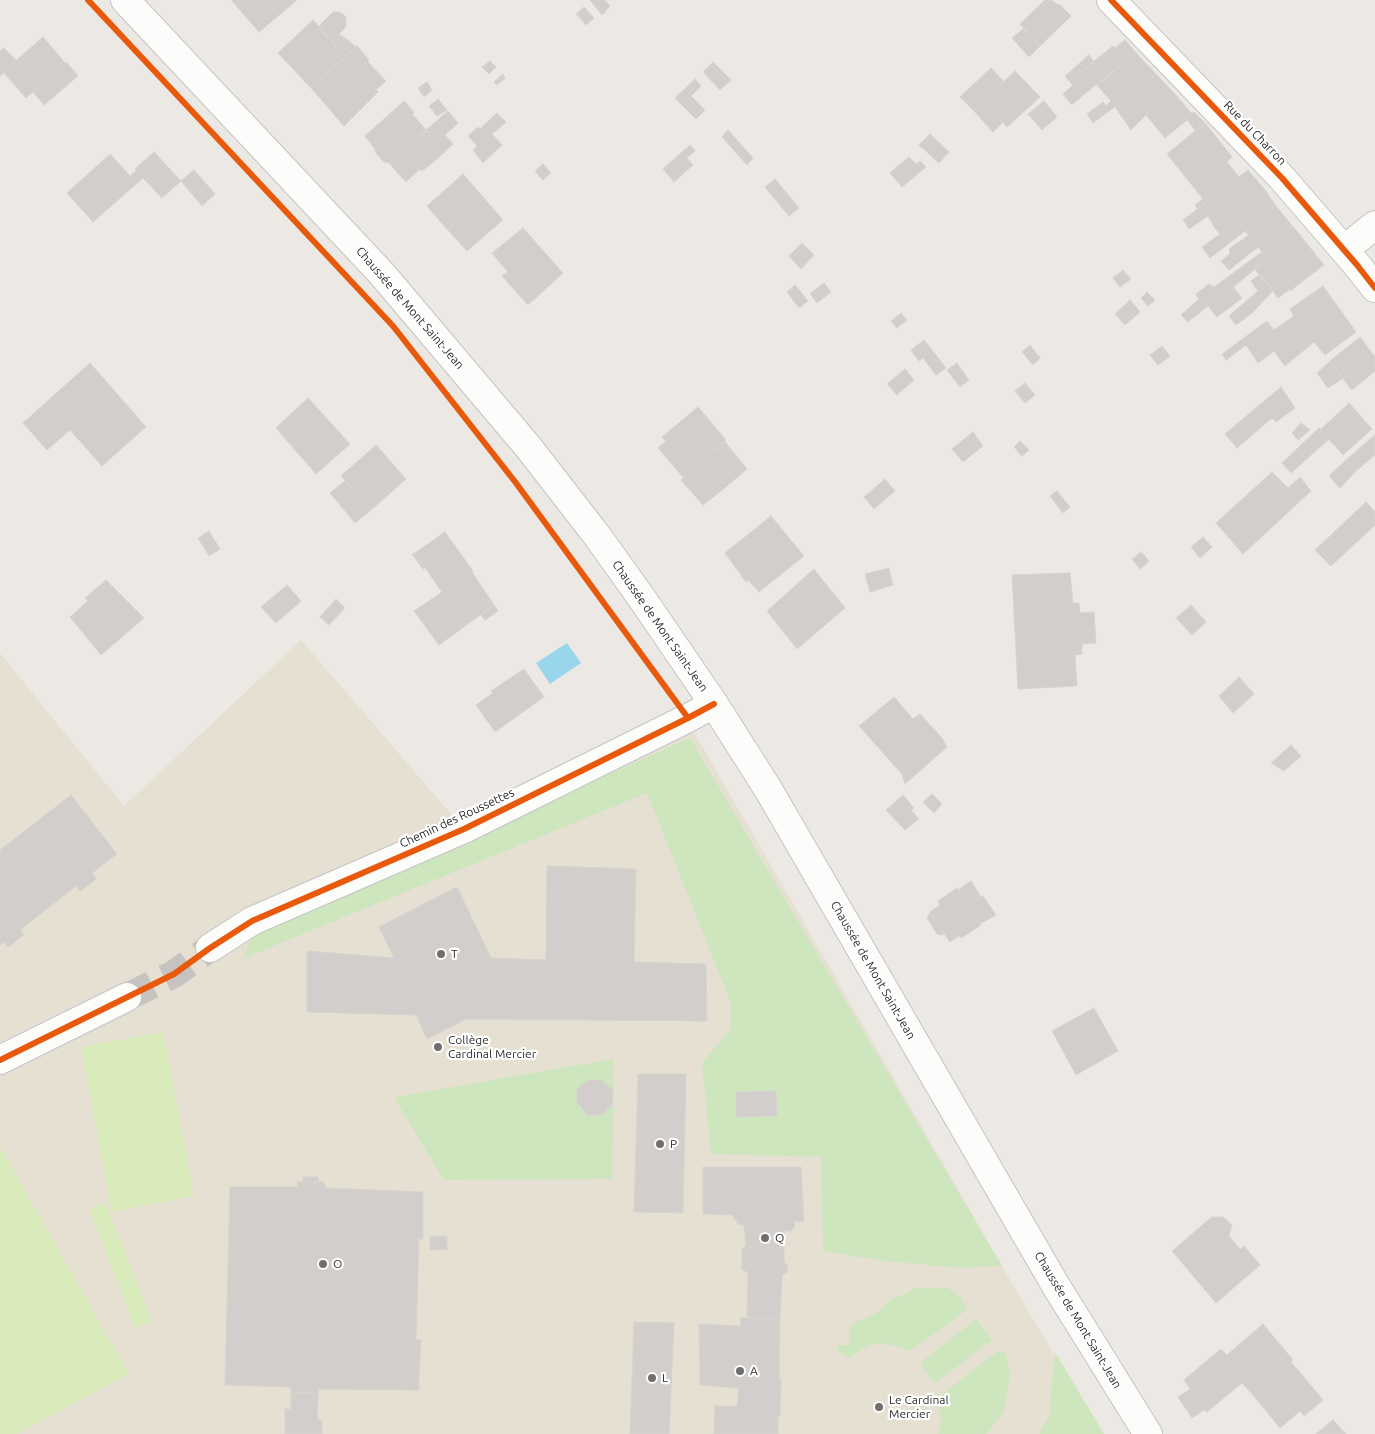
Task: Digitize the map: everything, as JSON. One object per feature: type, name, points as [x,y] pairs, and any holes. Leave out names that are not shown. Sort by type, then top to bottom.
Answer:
[{"type":"main road","name":"Chaussée de Mont Saint-Jean","points":[[125,0],[382,274],[529,448],[598,537],[643,600],[714,704],[772,797],[1056,1286],[1148,1434]]},
{"type":"main road","name":"Rue du Charron","points":[[1111,0],[1282,178],[1375,288]]},
{"type":"main road","points":[[1344,250],[1375,225]]},
{"type":"main road","name":"Chemin des Roussettes","points":[[210,948],[252,921],[464,829],[714,704]]},
{"type":"main road","points":[[0,1060],[127,997]]},
{"type":"shaded area","name":"Collège Cardinal Mercier","points":[[301,640],[464,829],[694,732],[1101,1434],[0,1434],[0,653],[124,806]]},
{"type":"green space","points":[[690,738],[1002,1266],[960,1268],[884,1261],[823,1251],[821,1157],[711,1154],[702,1063],[729,1031],[732,1006],[647,793],[244,958],[252,934]]},
{"type":"green space","points":[[163,1032],[194,1196],[112,1212],[81,1047]]},
{"type":"green space","points":[[614,1059],[612,1179],[444,1180],[394,1097]]},
{"type":"green space","points":[[0,1147],[129,1374],[16,1434],[0,1434]]},
{"type":"green space","points":[[105,1202],[152,1322],[135,1328],[89,1208]]},
{"type":"green space","points":[[917,1288],[948,1288],[962,1298],[967,1310],[910,1351],[885,1343],[868,1345],[849,1358],[838,1351],[838,1345],[849,1345],[849,1325],[875,1314],[892,1299]]},
{"type":"green space","points":[[976,1319],[992,1340],[935,1383],[920,1363]]},
{"type":"green space","points":[[998,1351],[1006,1353],[1010,1375],[1004,1411],[991,1429],[986,1434],[937,1434],[941,1426],[938,1397]]},
{"type":"green space","points":[[1055,1352],[1104,1434],[1039,1434],[1049,1416]]},
{"type":"water","points":[[567,643],[581,663],[550,684],[536,663]]},
{"type":"building","points":[[233,0],[297,0],[259,32]]},
{"type":"building","points":[[590,0],[605,0],[610,6],[602,15]]},
{"type":"building","points":[[1045,0],[1051,0],[1059,4],[1071,16],[1040,46],[1020,24]]},
{"type":"building","points":[[584,7],[594,18],[586,25],[576,14]]},
{"type":"building","points":[[333,12],[339,12],[346,18],[346,27],[339,34],[349,41],[339,50],[318,27]]},
{"type":"building","points":[[313,20],[346,57],[311,88],[278,53]]},
{"type":"building","points":[[1023,29],[1040,46],[1029,57],[1012,38]]},
{"type":"building","points":[[43,37],[66,64],[26,98],[3,72]]},
{"type":"building","points":[[1125,40],[1136,53],[1082,96],[1069,81],[1113,46],[1115,48]]},
{"type":"building","points":[[349,41],[356,47],[346,57],[339,50]]},
{"type":"building","points":[[357,46],[369,60],[358,70],[378,92],[344,126],[311,88]]},
{"type":"building","points":[[4,48],[16,60],[0,76],[0,51]]},
{"type":"building","points":[[1136,53],[1156,74],[1124,100],[1105,79]]},
{"type":"building","points":[[1089,55],[1094,62],[1069,81],[1065,76]]},
{"type":"building","points":[[367,61],[386,81],[376,90],[358,70]]},
{"type":"building","points":[[490,61],[496,67],[489,74],[482,67]]},
{"type":"building","points":[[713,62],[731,80],[720,90],[703,72]]},
{"type":"building","points":[[67,63],[78,76],[44,105],[33,92]]},
{"type":"building","points":[[991,68],[1004,82],[973,110],[960,97]]},
{"type":"building","points":[[1015,71],[1040,97],[1007,127],[1003,122],[993,132],[973,110]]},
{"type":"building","points":[[503,74],[505,78],[497,85],[494,82]]},
{"type":"building","points":[[1156,74],[1174,93],[1146,115],[1131,130],[1115,107]]},
{"type":"building","points":[[695,79],[701,86],[691,96],[705,110],[696,119],[675,98]]},
{"type":"building","points":[[1105,79],[1124,100],[1093,123],[1087,114],[1103,102],[1106,106],[1111,101],[1097,85]]},
{"type":"building","points":[[427,82],[432,90],[424,97],[418,88]]},
{"type":"building","points":[[1073,85],[1082,96],[1072,105],[1063,94]]},
{"type":"building","points":[[1174,93],[1192,114],[1194,112],[1205,123],[1196,131],[1187,120],[1165,138],[1146,115]]},
{"type":"building","points":[[438,99],[447,110],[437,116],[429,106]]},
{"type":"building","points":[[404,101],[414,112],[412,114],[427,131],[417,138],[394,110]]},
{"type":"building","points":[[1044,101],[1057,117],[1042,130],[1028,114]]},
{"type":"building","points":[[394,110],[417,138],[389,163],[384,162],[375,152],[375,149],[365,136]]},
{"type":"building","points":[[448,111],[458,123],[445,135],[453,144],[436,160],[417,138]]},
{"type":"building","points":[[497,113],[506,122],[492,134],[502,145],[483,163],[473,150],[477,146],[468,136],[478,127],[480,129]]},
{"type":"building","points":[[1205,123],[1232,157],[1227,162],[1239,177],[1198,209],[1195,205],[1203,199],[1167,154]]},
{"type":"building","points":[[728,130],[753,158],[747,165],[722,137]]},
{"type":"building","points":[[930,134],[949,152],[939,163],[919,145]]},
{"type":"building","points":[[417,138],[436,160],[422,171],[420,169],[406,182],[389,163]]},
{"type":"building","points":[[690,145],[695,151],[687,158],[693,165],[674,182],[663,169]]},
{"type":"building","points":[[154,152],[181,181],[162,198],[143,178],[93,222],[67,193],[110,154],[130,176]]},
{"type":"building","points":[[909,157],[916,164],[920,161],[926,167],[902,187],[890,173]]},
{"type":"building","points":[[543,164],[551,173],[543,180],[535,171]]},
{"type":"building","points":[[194,170],[215,194],[202,206],[181,181]]},
{"type":"building","points":[[1248,170],[1265,190],[1234,215],[1217,194]]},
{"type":"building","points":[[463,174],[484,198],[447,229],[427,206]]},
{"type":"building","points":[[775,179],[799,208],[789,216],[765,187]]},
{"type":"building","points":[[1265,190],[1276,206],[1245,231],[1234,215]]},
{"type":"building","points":[[1217,194],[1233,214],[1215,228],[1208,216],[1189,229],[1183,220]]},
{"type":"building","points":[[484,198],[503,220],[467,251],[447,229]]},
{"type":"building","points":[[1276,206],[1289,222],[1258,247],[1245,231]]},
{"type":"building","points":[[1233,214],[1245,231],[1210,258],[1202,247],[1220,234],[1215,228]]},
{"type":"building","points":[[1289,222],[1300,235],[1268,259],[1258,247]]},
{"type":"building","points":[[523,228],[563,273],[528,305],[502,276],[508,272],[492,253]]},
{"type":"building","points":[[1249,235],[1258,247],[1229,270],[1221,261],[1230,254],[1229,249]]},
{"type":"building","points":[[1300,235],[1312,250],[1279,276],[1266,260]]},
{"type":"building","points":[[802,243],[814,255],[801,269],[789,256]]},
{"type":"building","points":[[1312,250],[1324,265],[1290,291],[1279,276]]},
{"type":"building","points":[[1262,252],[1268,259],[1233,287],[1242,298],[1217,317],[1208,306],[1188,322],[1181,315],[1199,299],[1196,294],[1209,284],[1214,287]]},
{"type":"building","points":[[1266,260],[1279,276],[1268,284],[1254,269]]},
{"type":"building","points":[[1123,270],[1131,279],[1120,287],[1113,278]]},
{"type":"building","points":[[1259,275],[1273,291],[1252,313],[1236,325],[1229,316],[1258,291],[1251,281]]},
{"type":"building","points":[[1279,276],[1289,290],[1278,298],[1268,284]]},
{"type":"building","points":[[824,283],[831,292],[817,303],[810,294]]},
{"type":"building","points":[[795,285],[808,301],[799,308],[787,292]]},
{"type":"building","points":[[1323,286],[1336,304],[1258,363],[1246,345],[1226,360],[1222,354],[1267,321],[1274,330],[1294,316],[1290,309]]},
{"type":"building","points":[[1147,292],[1155,300],[1148,306],[1141,298]]},
{"type":"building","points":[[1130,300],[1140,312],[1125,325],[1115,314]]},
{"type":"building","points":[[1336,304],[1356,332],[1325,355],[1314,342],[1285,366],[1274,351]]},
{"type":"building","points":[[901,313],[907,320],[897,328],[891,321]]},
{"type":"building","points":[[1360,337],[1372,353],[1343,379],[1330,361]]},
{"type":"building","points":[[924,340],[946,368],[936,375],[923,358],[919,361],[911,350]]},
{"type":"building","points":[[1030,345],[1040,358],[1033,365],[1022,352]]},
{"type":"building","points":[[1162,346],[1170,356],[1158,365],[1150,355]]},
{"type":"building","points":[[1372,353],[1375,357],[1375,371],[1352,390],[1343,379]]},
{"type":"building","points":[[1330,361],[1343,378],[1328,388],[1317,373]]},
{"type":"building","points":[[90,363],[146,427],[102,466],[70,430],[47,450],[23,423]]},
{"type":"building","points":[[957,363],[969,380],[960,387],[947,370]]},
{"type":"building","points":[[905,369],[914,380],[897,395],[887,384]]},
{"type":"building","points":[[1025,383],[1035,395],[1025,403],[1015,391]]},
{"type":"building","points":[[1281,387],[1295,408],[1276,422],[1272,418],[1237,448],[1225,434]]},
{"type":"building","points":[[308,398],[350,444],[316,474],[276,428]]},
{"type":"building","points":[[1349,403],[1364,420],[1335,446],[1320,430]]},
{"type":"building","points":[[698,407],[726,440],[683,477],[658,448],[666,441],[662,437]]},
{"type":"building","points":[[1364,420],[1372,429],[1343,455],[1335,446]]},
{"type":"building","points":[[1301,423],[1310,430],[1298,440],[1292,433]]},
{"type":"building","points":[[1319,428],[1329,439],[1291,473],[1282,463]]},
{"type":"building","points":[[973,432],[983,446],[963,462],[952,449]]},
{"type":"building","points":[[1375,435],[1375,455],[1356,471],[1346,460]]},
{"type":"building","points":[[1020,441],[1029,450],[1022,456],[1014,447]]},
{"type":"building","points":[[725,442],[747,469],[721,491],[720,489],[708,498],[701,489],[697,493],[683,477]]},
{"type":"building","points":[[376,445],[406,479],[371,510],[341,476]]},
{"type":"building","points":[[1346,460],[1356,471],[1340,488],[1329,476]]},
{"type":"building","points":[[1272,472],[1288,488],[1300,477],[1311,491],[1243,554],[1216,523]]},
{"type":"building","points":[[684,478],[697,493],[701,489],[708,498],[720,489],[721,491],[703,505],[681,480]]},
{"type":"building","points":[[885,479],[895,491],[874,509],[864,497]]},
{"type":"building","points":[[345,481],[371,510],[355,523],[330,493]]},
{"type":"building","points":[[1057,491],[1070,507],[1063,513],[1050,496]]},
{"type":"building","points":[[1366,502],[1375,512],[1375,525],[1331,566],[1315,550]]},
{"type":"building","points":[[771,516],[804,556],[759,592],[748,580],[746,582],[725,553]]},
{"type":"building","points":[[209,531],[220,549],[209,556],[198,538]]},
{"type":"building","points":[[445,532],[473,571],[494,605],[439,645],[414,611],[442,592],[415,553]]},
{"type":"building","points":[[1203,537],[1212,547],[1200,558],[1191,547]]},
{"type":"building","points":[[1141,552],[1149,561],[1140,569],[1132,559]]},
{"type":"building","points":[[415,553],[425,568],[423,569],[412,554]]},
{"type":"building","points":[[889,568],[893,585],[870,592],[865,574]]},
{"type":"building","points":[[814,569],[845,608],[797,649],[767,611]]},
{"type":"building","points":[[1070,573],[1073,603],[1079,603],[1080,613],[1094,612],[1096,643],[1082,644],[1082,654],[1075,655],[1077,686],[1018,689],[1012,575]]},
{"type":"building","points":[[106,580],[144,618],[101,655],[70,617],[88,601],[85,598]]},
{"type":"building","points":[[287,585],[301,601],[276,623],[261,607]]},
{"type":"building","points":[[336,599],[345,608],[329,625],[320,617]]},
{"type":"building","points":[[494,605],[498,611],[485,620],[481,615]]},
{"type":"building","points":[[1191,605],[1206,622],[1192,635],[1176,618]]},
{"type":"building","points":[[524,669],[544,697],[495,732],[476,705],[493,693],[491,691]]},
{"type":"building","points":[[1239,677],[1254,694],[1233,713],[1219,696]]},
{"type":"building","points":[[894,697],[913,719],[920,714],[942,738],[902,774],[859,726]]},
{"type":"building","points":[[942,738],[947,747],[905,784],[902,774]]},
{"type":"building","points":[[1291,745],[1301,756],[1284,771],[1271,763]]},
{"type":"building","points":[[932,794],[942,804],[934,813],[923,802]]},
{"type":"building","points":[[71,795],[117,854],[92,873],[96,879],[80,891],[76,886],[20,930],[24,935],[8,947],[4,942],[0,945],[0,850]]},
{"type":"building","points":[[903,795],[914,808],[911,810],[919,819],[905,830],[886,810]]},
{"type":"building","name":"T","points":[[547,866],[636,869],[634,962],[706,964],[707,1021],[466,1019],[427,1039],[416,1015],[307,1012],[307,951],[394,958],[379,927],[457,887],[491,958],[546,960]]},
{"type":"building","points":[[971,881],[981,897],[968,905],[958,890]]},
{"type":"building","points":[[957,888],[981,925],[961,938],[959,936],[950,942],[930,912],[940,905],[938,901]]},
{"type":"building","points":[[983,896],[996,915],[980,924],[968,905]]},
{"type":"building","points":[[930,912],[944,934],[937,934],[927,918]]},
{"type":"building","points":[[1094,1008],[1118,1051],[1076,1075],[1052,1031]]},
{"type":"building","name":"P","points":[[638,1074],[686,1074],[683,1213],[634,1212]]},
{"type":"building","points":[[588,1080],[602,1080],[613,1090],[612,1105],[602,1115],[587,1115],[577,1102],[577,1089]]},
{"type":"building","points":[[776,1091],[777,1116],[736,1117],[736,1092]]},
{"type":"building","name":"Q","points":[[703,1167],[801,1167],[804,1222],[794,1221],[795,1226],[791,1231],[784,1231],[784,1262],[788,1266],[787,1272],[782,1275],[780,1318],[747,1318],[748,1272],[742,1270],[742,1248],[746,1246],[744,1225],[738,1224],[732,1215],[703,1214]]},
{"type":"building","points":[[303,1177],[318,1177],[319,1182],[303,1182]]},
{"type":"building","name":"O","points":[[297,1182],[324,1182],[325,1188],[423,1192],[423,1239],[419,1239],[416,1339],[421,1340],[419,1390],[318,1389],[318,1393],[291,1393],[291,1387],[225,1385],[230,1187],[298,1187]]},
{"type":"building","points":[[1212,1217],[1223,1217],[1232,1225],[1229,1236],[1240,1249],[1236,1253],[1207,1221]]},
{"type":"building","points":[[1207,1221],[1236,1253],[1244,1246],[1260,1265],[1216,1303],[1172,1251]]},
{"type":"building","points":[[430,1236],[447,1236],[447,1250],[430,1250]]},
{"type":"building","name":"A","points":[[740,1318],[780,1318],[779,1378],[781,1379],[778,1434],[714,1434],[715,1406],[737,1406],[739,1388],[700,1385],[699,1324],[741,1326]]},
{"type":"building","name":"L","points":[[634,1322],[674,1323],[669,1434],[630,1434]]},
{"type":"building","points":[[1263,1324],[1293,1360],[1253,1395],[1242,1383],[1207,1412],[1204,1410],[1192,1418],[1178,1397],[1190,1389],[1184,1380],[1221,1349],[1227,1355]]},
{"type":"building","points":[[1291,1362],[1323,1400],[1304,1416],[1300,1411],[1280,1428],[1253,1395]]},
{"type":"building","points":[[291,1393],[318,1393],[317,1416],[322,1421],[322,1434],[285,1434],[285,1408],[289,1410],[291,1407]]},
{"type":"building","points":[[1333,1420],[1346,1434],[1316,1434]]},
{"type":"tunnel","points":[[127,997],[174,974],[210,948]]},
{"type":"cycle path","points":[[88,0],[393,326],[516,483],[688,718]]},
{"type":"cycle path","points":[[1111,0],[1282,178],[1375,288]]},
{"type":"cycle path","points":[[0,1060],[174,974],[252,921],[464,829],[714,704]]},
{"type":"place","name":"T","points":[[441,954]]},
{"type":"place","name":"Collège Cardinal Mercier","points":[[438,1047]]},
{"type":"place","name":"P","points":[[660,1144]]},
{"type":"place","name":"Q","points":[[765,1238]]},
{"type":"place","name":"O","points":[[323,1264]]},
{"type":"place","name":"A","points":[[740,1371]]},
{"type":"place","name":"L","points":[[652,1378]]},
{"type":"place","name":"Le Cardinal Mercier","points":[[879,1407]]}]
